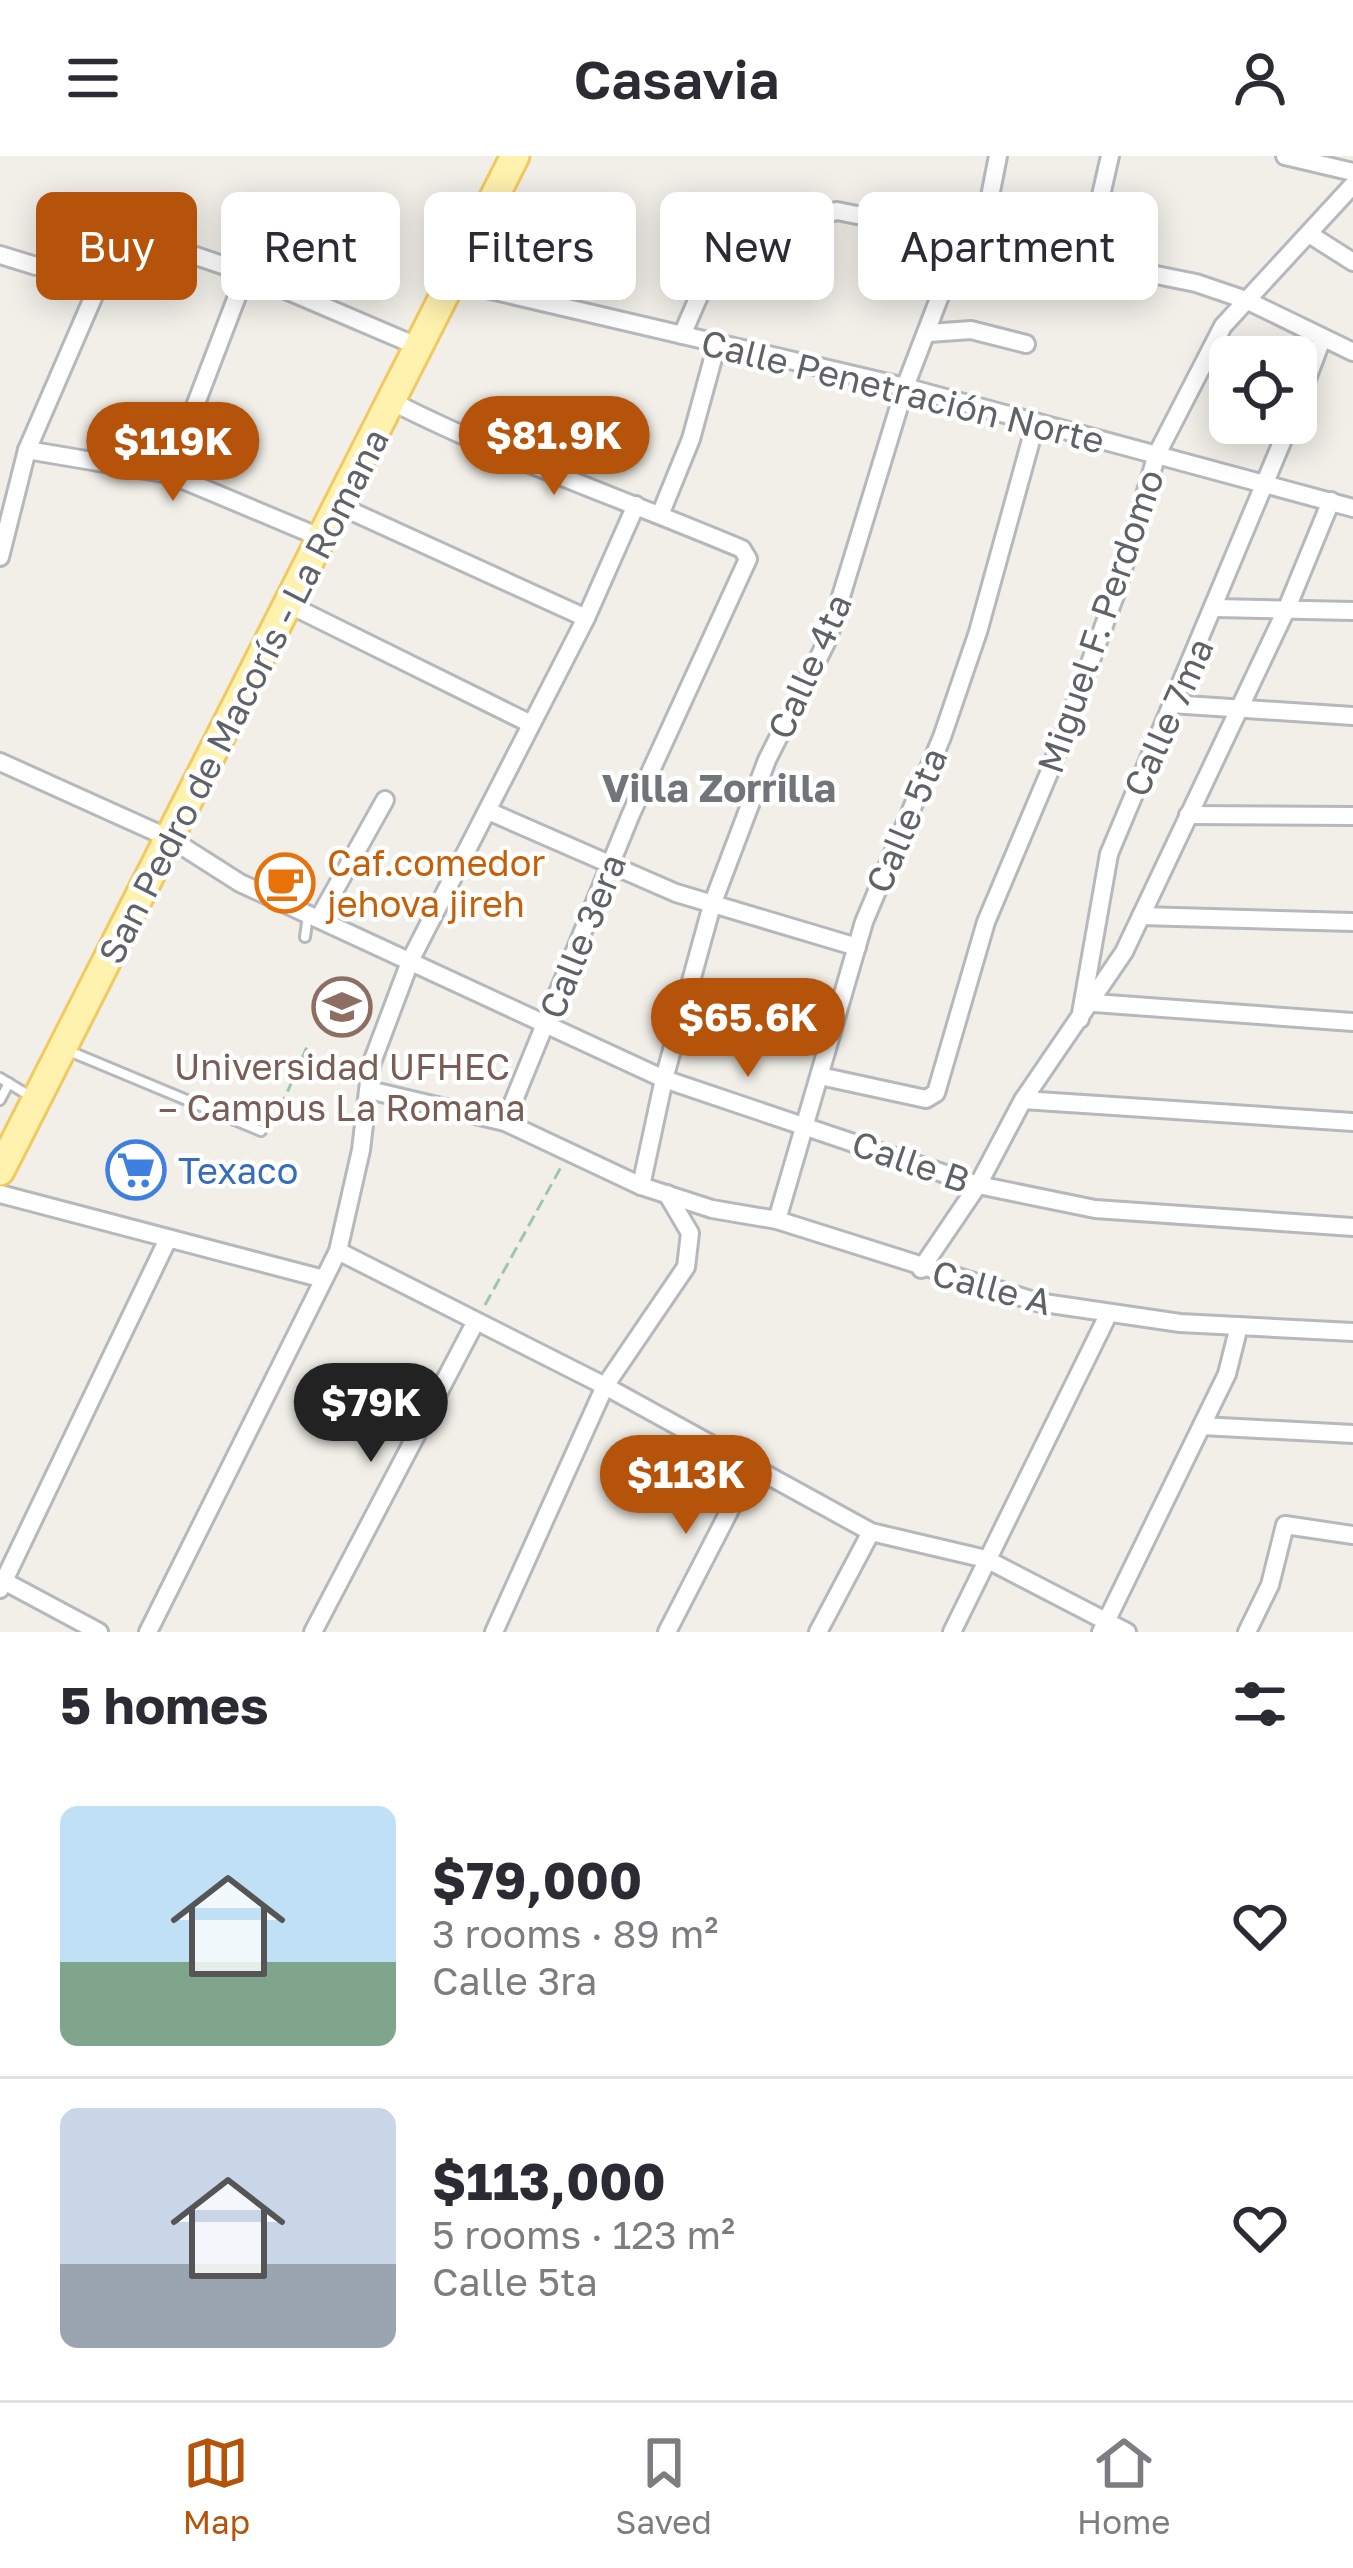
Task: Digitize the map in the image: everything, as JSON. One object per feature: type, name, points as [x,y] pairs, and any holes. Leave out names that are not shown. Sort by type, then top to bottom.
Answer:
[{"type":"main road","name":"San Pedro de Macorís - La Romana","points":[[497,192],[515,156]]},
{"type":"main road","name":"San Pedro de Macorís - La Romana","points":[[4,1152],[63,1049],[442,300]]},
{"type":"street","name":"Calle 4ta","points":[[991,192],[998,156]]},
{"type":"street","points":[[1102,192],[1110,156]]},
{"type":"street","points":[[1285,156],[1353,172]]},
{"type":"street","name":"Miguel F. Perdomo","points":[[820,1076],[926,1099],[936,1093],[986,922],[1109,613],[1157,454],[1208,350],[1246,300],[1353,185]]},
{"type":"street","points":[[682,335],[713,264],[814,213],[858,215]]},
{"type":"street","points":[[1309,234],[1353,262]]},
{"type":"street","points":[[0,255],[36,266]]},
{"type":"street","points":[[1158,279],[1246,300],[1353,352]]},
{"type":"street","points":[[0,556],[27,450],[92,300]]},
{"type":"street","points":[[169,474],[236,300]]},
{"type":"street","points":[[309,300],[418,347]]},
{"type":"street","name":"Calle Penetración Norte","points":[[550,300],[904,387],[1353,508]]},
{"type":"street","name":"Calle 4ta","points":[[641,1186],[664,1078],[712,905],[766,760],[828,639],[904,387],[940,300]]},
{"type":"street","points":[[928,333],[971,330],[1025,344]]},
{"type":"street","points":[[1317,352],[1322,339]]},
{"type":"street","points":[[393,402],[478,445],[543,465],[660,515],[691,439],[717,344]]},
{"type":"street","name":"Calle 5ta","points":[[777,1220],[857,947],[960,687],[1036,422]]},
{"type":"street","name":"Calle 7ma","points":[[1080,1022],[1109,854],[1282,444]]},
{"type":"street","points":[[27,450],[169,474],[324,539]]},
{"type":"street","points":[[921,1269],[978,1185],[1023,1100],[1094,1003],[1141,916],[1287,608],[1331,501]]},
{"type":"street","points":[[148,1632],[320,1278],[338,1251],[371,1065],[411,958],[586,618],[636,505]]},
{"type":"street","points":[[340,506],[586,618]]},
{"type":"street","name":"Calle 3era","points":[[505,1122],[610,865],[747,565],[746,554],[660,515]]},
{"type":"street","points":[[290,605],[532,724]]},
{"type":"street","points":[[1216,608],[1353,611]]},
{"type":"street","points":[[1171,704],[1353,716]]},
{"type":"street","name":"Calle B","points":[[0,762],[170,839],[240,883],[664,1078],[978,1185],[1096,1209],[1353,1227]]},
{"type":"street","points":[[314,916],[385,800]]},
{"type":"street","points":[[488,811],[712,905],[857,947]]},
{"type":"street","points":[[1188,815],[1353,816]]},
{"type":"street","points":[[1141,916],[1353,922]]},
{"type":"street","points":[[1094,1003],[1353,1022]]},
{"type":"street","name":"Calle A","points":[[369,1090],[505,1122],[568,1154],[667,1194],[777,1220],[921,1269],[1108,1315],[1353,1332]]},
{"type":"street","points":[[1023,1100],[1353,1122]]},
{"type":"street","points":[[0,1194],[320,1278]]},
{"type":"street","points":[[494,1632],[605,1386],[686,1267],[690,1233],[667,1194]]},
{"type":"street","points":[[99,1632],[2,1583],[168,1238]]},
{"type":"street","points":[[338,1251],[605,1386],[871,1532],[986,1559],[1104,1627],[1126,1632]]},
{"type":"street","points":[[952,1632],[1108,1315]]},
{"type":"street","points":[[313,1632],[475,1323]]},
{"type":"street","points":[[1104,1627],[1202,1426],[1234,1354],[1239,1326]]},
{"type":"street","points":[[1202,1426],[1353,1434]]},
{"type":"street","points":[[667,1632],[752,1467]]},
{"type":"street","points":[[1247,1632],[1270,1585],[1285,1526],[1353,1535]]},
{"type":"street","points":[[818,1632],[871,1532]]},
{"type":"lane","points":[[305,937],[314,916]]},
{"type":"lane","points":[[63,1049],[261,1131]]},
{"type":"lane","points":[[0,1100],[4,1081],[37,1099]]},
{"type":"path","points":[[264,1102],[280,1108],[309,1042]]},
{"type":"path","points":[[475,1323],[568,1154]]},
{"type":"place","name":"Caf.comedor jehova jireh","points":[[285,883]]},
{"type":"place","name":"Universidad UFHEC – Campus La Romana","points":[[342,1007]]},
{"type":"place","name":"Texaco","points":[[136,1170]]},
{"type":"district","name":"Villa Zorrilla","points":[[719,787]]}]
